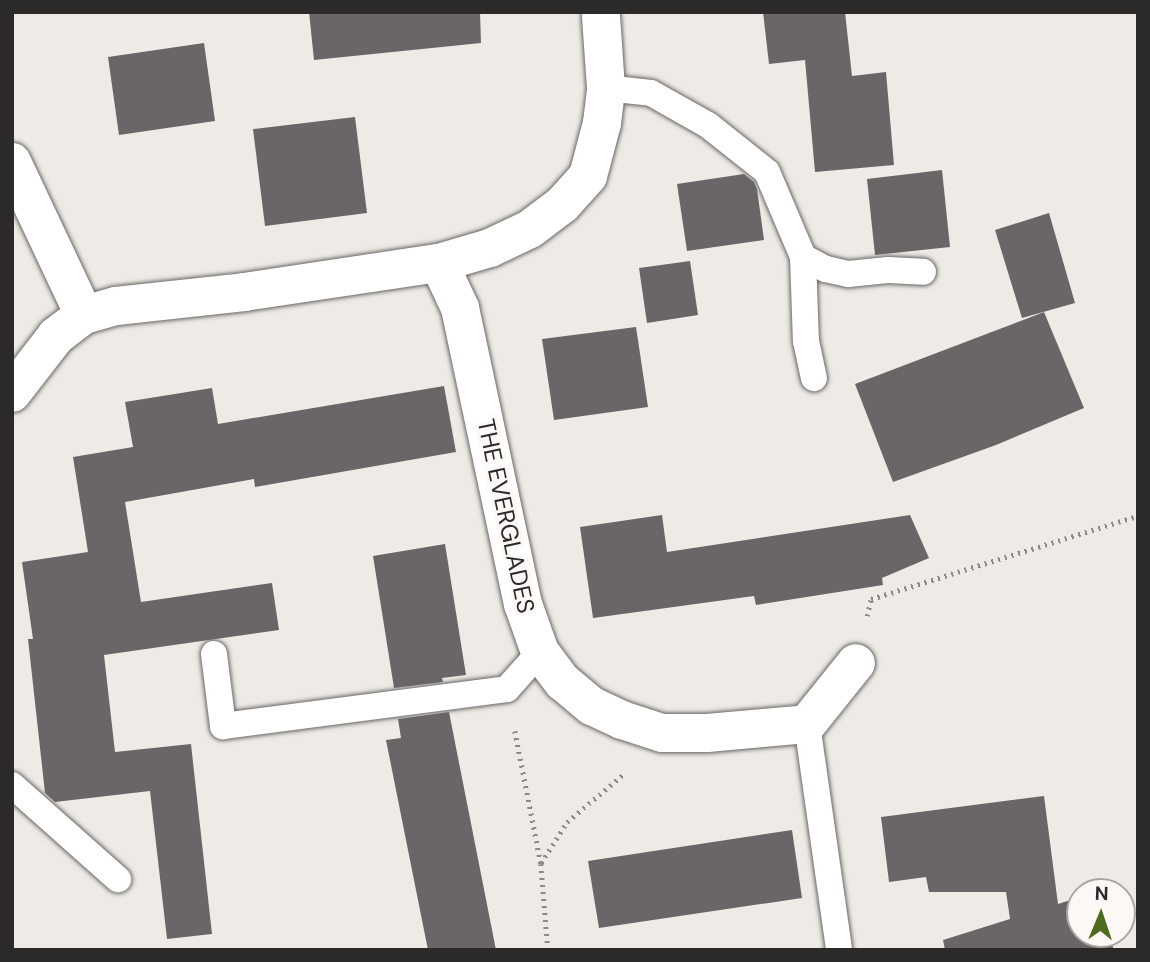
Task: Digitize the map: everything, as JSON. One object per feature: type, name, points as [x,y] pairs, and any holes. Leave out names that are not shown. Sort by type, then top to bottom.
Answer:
[{"type":"street","points":[[12,393],[57,335],[84,315],[116,306],[244,292],[439,263],[490,248],[530,229],[562,205],[588,176],[602,123],[606,88],[601,16]]},
{"type":"street","points":[[12,162],[84,315]]},
{"type":"street","name":"THE EVERGLADES","points":[[439,263],[460,308],[476,374],[506,535],[523,604],[540,652],[563,682],[592,706],[622,720],[662,733],[707,733],[807,724]]},
{"type":"street","points":[[807,724],[856,663]]},
{"type":"lane","points":[[606,88],[651,93],[708,125],[767,172],[803,257],[806,341],[814,377]]},
{"type":"lane","points":[[803,257],[826,269],[848,274],[888,270],[923,272]]},
{"type":"lane","points":[[214,654],[223,726],[507,689],[540,652]]},
{"type":"lane","points":[[807,724],[839,950]]},
{"type":"lane","points":[[12,785],[118,879]]},
{"type":"path","points":[[856,663],[871,599],[1138,516]]},
{"type":"path","points":[[507,689],[541,863],[548,950]]},
{"type":"path","points":[[541,863],[568,822],[625,772],[662,733]]},
{"type":"building","points":[[309,12],[480,12],[481,43],[314,60]]},
{"type":"building","points":[[763,12],[845,12],[852,76],[886,72],[894,165],[815,172],[805,60],[769,64]]},
{"type":"building","points":[[204,43],[215,121],[119,135],[108,57]]},
{"type":"building","points":[[355,117],[367,213],[265,226],[253,129]]},
{"type":"building","points":[[942,170],[950,247],[875,255],[867,179]]},
{"type":"building","points":[[744,174],[754,182],[757,189],[764,240],[687,251],[677,184]]},
{"type":"building","points":[[1049,213],[1075,303],[1022,318],[995,230]]},
{"type":"building","points":[[690,261],[698,315],[647,323],[639,268]]},
{"type":"building","points":[[1044,312],[1084,408],[996,445],[893,482],[855,384]]},
{"type":"building","points":[[636,327],[648,407],[554,420],[542,339]]},
{"type":"building","points":[[444,386],[456,452],[255,487],[254,479],[125,502],[141,602],[272,583],[279,630],[104,655],[115,752],[191,744],[212,934],[167,939],[150,791],[55,802],[45,793],[28,639],[33,639],[22,562],[88,552],[73,457],[133,447],[125,402],[212,388],[218,424]]},
{"type":"building","points":[[662,515],[667,552],[910,515],[929,558],[882,578],[883,585],[756,605],[754,596],[593,618],[580,527]]},
{"type":"building","points":[[445,544],[466,675],[442,678],[443,682],[394,688],[373,556]]},
{"type":"building","points":[[449,712],[496,950],[428,950],[386,740],[401,738],[398,719]]},
{"type":"building","points":[[1044,796],[1058,904],[1066,901],[1066,948],[1114,950],[945,950],[943,940],[1010,919],[1006,892],[929,892],[926,877],[889,882],[881,817]]},
{"type":"building","points":[[792,830],[802,898],[599,928],[588,861]]}]
